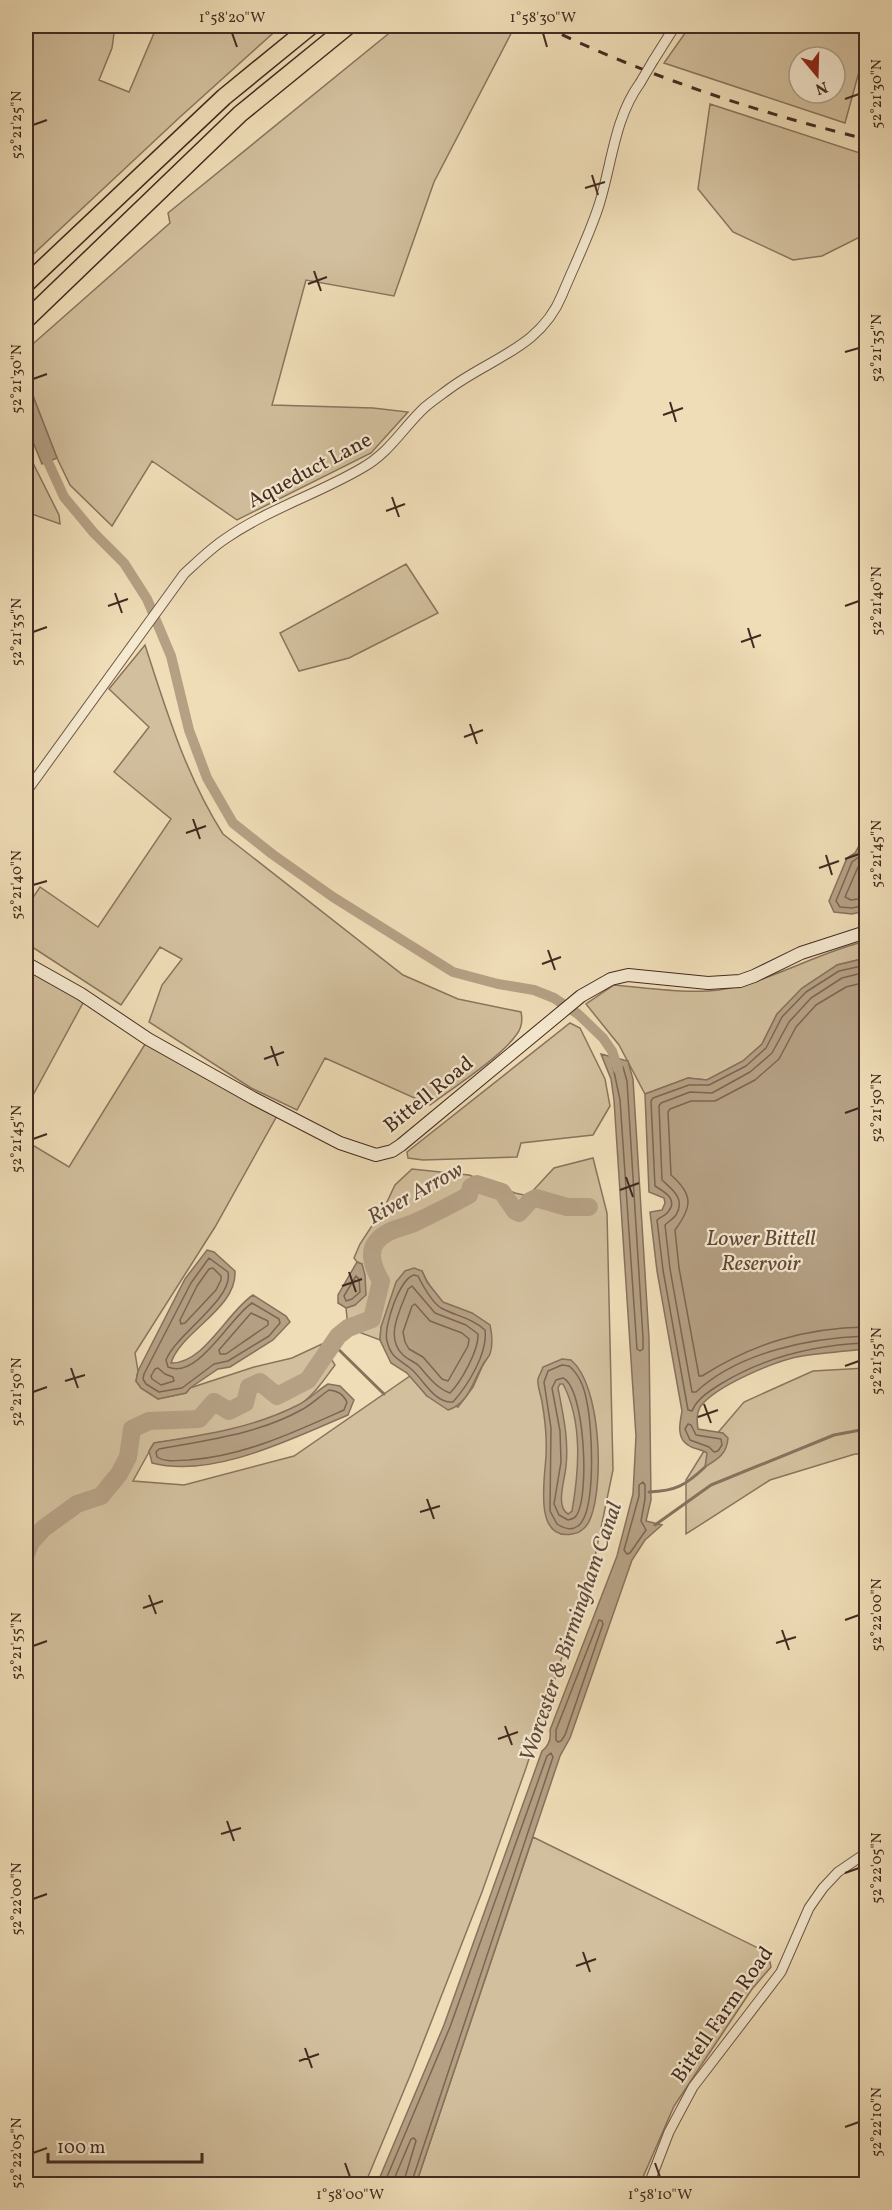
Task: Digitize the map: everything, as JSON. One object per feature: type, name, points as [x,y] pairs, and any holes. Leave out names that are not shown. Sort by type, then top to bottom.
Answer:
[{"type":"highway","points":[[26,284],[224,97],[311,26]]},
{"type":"highway","points":[[26,320],[240,114],[348,26]]},
{"type":"main road","name":"Bittell Road","points":[[26,963],[81,994],[148,1039],[253,1098],[340,1143],[376,1155],[392,1151],[401,1145],[581,996],[610,979],[628,975],[708,983],[740,981],[801,953],[867,932]]},
{"type":"street","name":"Aqueduct Lane","points":[[26,792],[184,574],[204,555],[250,524],[362,468],[386,451],[423,409],[451,387],[522,346],[542,328],[558,306],[599,207],[616,137],[629,101],[675,26]]},
{"type":"street","name":"Bittell Farm Road","points":[[649,2184],[669,2132],[693,2087],[781,1971],[809,1908],[838,1872],[867,1852]]},
{"type":"shaded area","points":[[26,26],[115,26],[112,48],[99,80],[129,92],[157,26],[281,26],[26,261]]},
{"type":"shaded area","points":[[398,26],[515,26],[434,182],[394,296],[306,280],[272,405],[373,408],[408,412],[371,453],[237,520],[152,461],[112,526],[70,485],[26,378],[26,350],[170,223],[168,213]]},
{"type":"shaded area","points":[[690,26],[866,26],[866,69],[860,68],[845,123],[791,105],[847,105],[847,45],[787,45],[787,104],[664,63]]},
{"type":"shaded area","points":[[710,104],[866,155],[866,223],[862,236],[822,256],[793,260],[733,232],[698,189]]},
{"type":"shaded area","points":[[26,449],[59,515],[60,524],[26,512]]},
{"type":"shaded area","points":[[406,564],[438,613],[349,658],[299,671],[280,633]]},
{"type":"shaded area","points":[[145,645],[169,718],[188,766],[223,834],[403,975],[458,999],[521,1012],[521,1026],[510,1043],[489,1062],[430,1105],[325,1058],[297,1110],[251,1088],[149,1022],[162,985],[182,959],[160,947],[121,1005],[26,943],[26,908],[40,887],[98,927],[171,819],[114,772],[149,727],[109,689]]},
{"type":"shaded area","points":[[866,941],[866,958],[837,965],[777,1014],[762,1044],[743,1061],[707,1080],[688,1078],[645,1094],[619,1045],[586,1004],[614,985],[694,991],[719,990],[738,986]]},
{"type":"shaded area","points":[[26,968],[84,1001],[26,1108]]},
{"type":"shaded area","points":[[570,1023],[580,1028],[605,1079],[610,1106],[593,1135],[521,1143],[517,1157],[423,1160],[408,1158],[407,1152]]},
{"type":"shaded area","points":[[147,1041],[278,1114],[215,1227],[135,1353],[138,1371],[136,1381],[141,1388],[158,1399],[186,1393],[190,1388],[254,1367],[292,1358],[322,1344],[335,1365],[312,1395],[302,1403],[270,1419],[231,1430],[154,1443],[133,1481],[184,1485],[294,1456],[410,1376],[427,1396],[458,1407],[473,1387],[490,1353],[435,1294],[422,1271],[381,1327],[380,1340],[348,1328],[346,1308],[355,1305],[362,1264],[354,1258],[395,1185],[412,1169],[469,1175],[528,1196],[554,1168],[593,1158],[607,1213],[613,1470],[596,1552],[526,1768],[482,1892],[365,2184],[26,2184],[26,1141],[69,1167]]},
{"type":"shaded area","points":[[866,1368],[866,1454],[855,1454],[770,1480],[686,1534],[686,1480],[709,1443],[744,1402],[813,1371]]},
{"type":"shaded area","points":[[533,1837],[768,1953],[771,1967],[752,1989],[674,2106],[640,2184],[416,2184]]},
{"type":"water","points":[[26,378],[57,458],[42,464],[26,425]]},
{"type":"water","points":[[866,833],[866,911],[852,914],[834,912],[829,901],[847,858],[855,853]]},
{"type":"water","name":"Lower Bittell Reservoir","points":[[866,958],[866,1349],[791,1358],[747,1375],[708,1399],[700,1407],[697,1416],[698,1429],[723,1433],[728,1438],[721,1456],[705,1467],[707,1453],[688,1445],[680,1434],[682,1411],[657,1271],[650,1212],[662,1210],[665,1203],[664,1198],[649,1192],[645,1094],[688,1078],[707,1080],[743,1061],[762,1044],[777,1014],[802,988],[837,965]]},
{"type":"water","points":[[601,1054],[628,1061],[633,1079],[649,1338],[651,1500],[646,1521],[662,1525],[645,1540],[632,1560],[570,1738],[560,1756],[416,2184],[377,2184],[444,2025],[542,1751],[549,1742],[550,1730],[617,1556],[633,1494],[636,1436],[614,1100],[611,1079]]},
{"type":"water","points":[[207,1250],[214,1252],[235,1271],[233,1285],[219,1308],[186,1340],[171,1363],[183,1361],[205,1346],[253,1295],[286,1316],[290,1322],[273,1340],[230,1367],[218,1369],[186,1393],[158,1399],[141,1388],[136,1381],[138,1371],[185,1279]]},
{"type":"water","points":[[357,1262],[362,1264],[365,1275],[366,1295],[355,1305],[346,1308],[338,1303],[338,1295]]},
{"type":"water","points":[[414,1268],[422,1271],[427,1282],[443,1302],[472,1313],[490,1325],[492,1347],[490,1354],[465,1398],[448,1410],[427,1396],[407,1373],[391,1363],[380,1340],[381,1327],[396,1282],[405,1271]]},
{"type":"water","points":[[562,1359],[571,1360],[581,1372],[589,1390],[594,1411],[598,1459],[595,1501],[591,1517],[584,1529],[572,1534],[560,1534],[551,1528],[546,1518],[544,1492],[546,1435],[538,1382],[543,1367]],"holes":[[[560,1384],[563,1384],[574,1414],[578,1447],[572,1511],[568,1514],[564,1510],[561,1499],[567,1446],[558,1388]]]},
{"type":"water","points":[[328,1384],[340,1386],[354,1400],[348,1415],[278,1445],[226,1461],[176,1466],[152,1463],[149,1451],[154,1443],[228,1430],[264,1420],[302,1403]]},
{"type":"waterway","name":"Worcester & Birmingham Canal","points":[[43,451],[64,497],[94,533],[124,563],[147,599],[171,656],[189,730],[207,778],[233,823],[333,897],[453,972],[498,984],[534,990],[554,998],[578,1014],[603,1038],[612,1051],[618,1069]]},
{"type":"waterway","name":"River Arrow","points":[[26,1554],[31,1542],[44,1528],[77,1504],[101,1496],[119,1474],[128,1457],[132,1429],[149,1421],[199,1419],[214,1402],[229,1411],[245,1403],[249,1387],[260,1382],[277,1396],[308,1380],[338,1336],[348,1328],[372,1319],[381,1281],[374,1266],[372,1250],[385,1234],[414,1223],[462,1199],[469,1195],[471,1187],[477,1184],[502,1192],[515,1211],[519,1213],[536,1198],[567,1207],[589,1207]]},
{"type":"waterway","points":[[333,1344],[384,1394]]},
{"type":"waterway","points":[[655,1525],[711,1485],[834,1435],[866,1429]]},
{"type":"waterway","points":[[649,1492],[680,1486],[705,1467]]},
{"type":"railway","points":[[544,26],[621,61],[702,91],[743,105],[866,139]]}]
